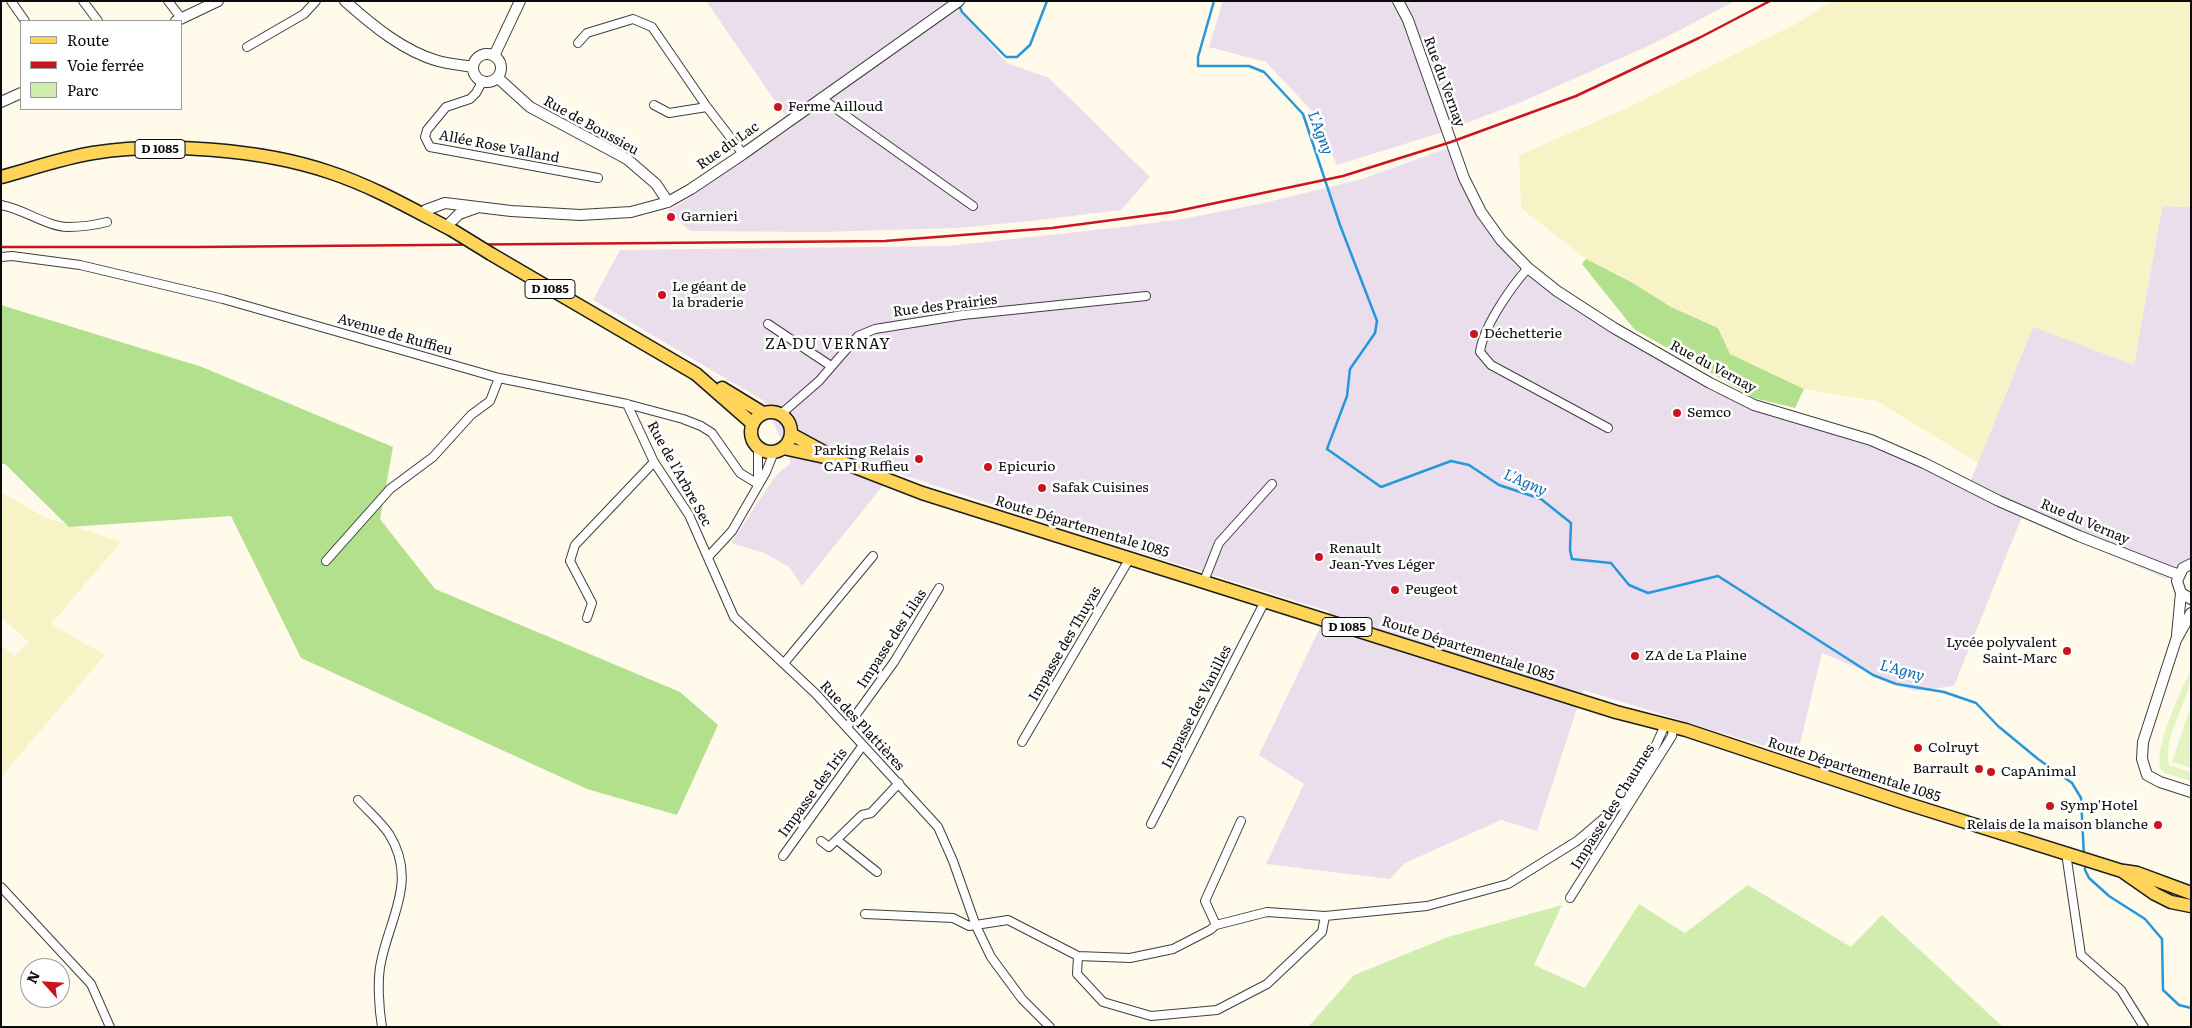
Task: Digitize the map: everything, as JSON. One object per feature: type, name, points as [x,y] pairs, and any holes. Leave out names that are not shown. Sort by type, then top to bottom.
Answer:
[{"type":"main road","name":"D 1085","points":[[1,178],[91,153],[127,149],[228,152],[269,156],[330,172],[365,186],[449,229],[763,413]]},
{"type":"main road","name":"D 1085","points":[[696,374],[753,424]]},
{"type":"main road","points":[[775,412],[781,414],[791,426],[792,434],[789,442],[779,450],[766,451],[758,447],[753,440],[751,432],[753,424],[763,413],[775,412]]},
{"type":"main road","name":"D 1085","points":[[792,434],[834,459]]},
{"type":"main road","name":"D 1085","points":[[779,450],[834,459]]},
{"type":"main road","name":"Route Départementale 1085","points":[[834,459],[922,493],[1610,710],[1669,726],[2070,854]]},
{"type":"main road","name":"D 1085","points":[[2070,854],[2122,871],[2137,873],[2191,893]]},
{"type":"main road","name":"D 1085","points":[[2122,871],[2171,902],[2191,906]]},
{"type":"street","points":[[83,1],[97,20]]},
{"type":"street","points":[[168,1],[179,20],[218,1]]},
{"type":"street","points":[[247,48],[304,14],[316,1]]},
{"type":"street","points":[[345,1],[372,25],[403,45],[437,61],[472,67]]},
{"type":"street","points":[[494,56],[520,1]]},
{"type":"street","name":"Rue du Lac","points":[[422,214],[426,210],[445,203],[580,215],[631,212],[668,202],[743,154],[959,1]]},
{"type":"street","name":"Rue du Vernay","points":[[1398,1],[1408,20],[1471,194],[1481,212],[1501,240],[1528,268],[1574,304],[1710,383],[1754,405],[1871,440],[1924,463],[1999,501],[2079,536],[2179,575]]},
{"type":"street","points":[[11,2],[23,20]]},
{"type":"street","points":[[578,43],[587,33],[633,19],[652,28],[706,107],[743,154]]},
{"type":"street","points":[[482,55],[494,56],[498,59],[501,68],[498,78],[489,83],[482,82],[475,77],[472,67],[474,62],[482,55]]},
{"type":"street","name":"Rue de Boussieu","points":[[498,78],[530,107],[627,159],[656,184],[668,202]]},
{"type":"street","name":"Allée Rose Valland","points":[[482,82],[470,99],[446,107],[427,130],[425,137],[430,147],[598,178]]},
{"type":"street","points":[[1,102],[20,93]]},
{"type":"street","points":[[821,98],[973,206]]},
{"type":"street","points":[[654,105],[669,113],[706,107]]},
{"type":"street","points":[[1,205],[15,207],[67,227],[107,222]]},
{"type":"street","name":"Rue du Lac","points":[[449,229],[459,214],[479,207]]},
{"type":"street","name":"Avenue de Ruffieu","points":[[1,257],[12,256],[80,265],[214,297],[499,378],[627,404],[702,426],[712,433],[740,473],[758,484]]},
{"type":"street","points":[[1528,268],[1501,306],[1482,340],[1480,352],[1491,365],[1608,428]]},
{"type":"street","name":"Rue des Prairies","points":[[781,414],[818,381],[858,336],[885,326],[962,315],[1146,296]]},
{"type":"street","points":[[768,324],[831,366]]},
{"type":"street","points":[[326,561],[390,489],[434,457],[471,414],[490,401],[499,378]]},
{"type":"street","name":"Rue de l'Arbre Sec","points":[[627,404],[654,462],[689,515],[708,556]]},
{"type":"street","points":[[758,447],[760,469],[758,484]]},
{"type":"street","points":[[708,556],[732,531],[779,450]]},
{"type":"street","points":[[587,618],[592,603],[570,561],[575,545],[654,462]]},
{"type":"street","points":[[1204,581],[1219,543],[1272,484]]},
{"type":"street","name":"Rue des Plattières","points":[[708,556],[734,617],[785,662],[938,827],[954,861],[976,926],[991,957],[1031,1010],[1050,1027]]},
{"type":"street","points":[[785,662],[874,556]]},
{"type":"street","name":"Impasse des Thuyas","points":[[1022,742],[1130,558]]},
{"type":"street","points":[[2191,564],[2183,568],[2179,575],[2178,588],[2181,593],[2191,599]]},
{"type":"street","name":"Impasse des Lilas","points":[[847,727],[894,662],[939,588]]},
{"type":"street","points":[[2176,640],[2181,593]]},
{"type":"street","name":"Impasse des Vanilles","points":[[1151,824],[1265,601]]},
{"type":"street","points":[[2191,613],[2176,640],[2143,742],[2142,759],[2147,775],[2160,782],[2191,792]]},
{"type":"street","points":[[865,914],[953,918],[969,926],[1008,920],[1078,956],[1130,958],[1164,951],[1210,930],[1216,925],[1267,912],[1325,916],[1427,906],[1508,884],[1577,841],[1624,801],[1669,726]]},
{"type":"street","name":"Impasse des Chaumes","points":[[1570,898],[1672,736],[1669,726]]},
{"type":"street","name":"Impasse des Iris","points":[[783,856],[863,745]]},
{"type":"street","points":[[821,841],[829,847],[862,816],[871,812],[899,783]]},
{"type":"street","points":[[358,800],[389,834],[400,862],[403,885],[380,963],[380,1012],[382,1027]]},
{"type":"street","points":[[1216,925],[1205,901],[1241,821]]},
{"type":"street","points":[[837,840],[877,872]]},
{"type":"street","points":[[2070,854],[2081,954],[2121,990],[2144,1027]]},
{"type":"street","points":[[1,887],[91,984],[110,1027]]},
{"type":"street","points":[[1078,956],[1077,974],[1102,1002],[1151,1016],[1217,1010],[1268,984],[1322,932],[1325,916]]},
{"type":"shaded area","points":[[706,1],[952,1],[1007,63],[1049,78],[1150,177],[1121,210],[1031,221],[957,228],[821,232],[690,231],[668,210],[683,202],[793,127]]},
{"type":"shaded area","points":[[1223,1],[1735,1],[1655,43],[1519,103],[1443,132],[1337,165],[1312,111],[1266,62],[1209,47]]},
{"type":"shaded area","points":[[1831,1],[2191,1],[2191,207],[2162,206],[2134,365],[2033,327],[1978,463],[1877,401],[1804,389],[1730,354],[1718,328],[1671,307],[1633,283],[1586,259],[1521,208],[1519,155],[1623,110],[1796,24]]},
{"type":"shaded area","name":"ZA de La Plaine","points":[[1448,148],[1471,206],[1514,264],[1572,308],[1713,392],[1871,443],[1968,487],[2033,326],[2134,365],[2162,206],[2191,207],[2191,564],[2167,579],[2022,517],[1954,686],[1915,691],[1822,653],[1797,756],[1583,690],[1537,831],[1501,820],[1405,863],[1390,879],[1266,864],[1304,784],[1259,755],[1328,611],[1094,538],[894,472],[802,586],[789,567],[764,553],[731,543],[776,475],[791,463],[764,401],[593,300],[620,250],[948,246],[1114,228],[1183,219],[1264,203],[1362,179]]},
{"type":"shaded area","points":[[1,492],[44,517],[121,542],[51,624],[105,655],[1,777],[1,645],[14,656],[29,642],[1,617]]},
{"type":"green space","points":[[1586,259],[1633,283],[1671,307],[1718,328],[1730,354],[1804,389],[1795,408],[1754,398],[1634,329],[1582,264]]},
{"type":"green space","points":[[1,305],[202,367],[393,447],[380,519],[435,589],[680,692],[718,725],[677,815],[587,789],[301,658],[231,516],[69,527],[5,464],[1,464]]},
{"type":"green space","points":[[2191,671],[2187,694],[2169,742],[2168,754],[2169,765],[2191,772],[2191,781],[2164,773],[2160,767],[2159,757],[2170,718]]},
{"type":"green space","points":[[2191,705],[2191,768],[2172,762]]},
{"type":"green space","points":[[1748,885],[1851,947],[1882,915],[2003,1027],[1308,1027],[1354,975],[1448,937],[1562,905],[1534,965],[1585,988],[1639,904],[1685,933]]},
{"type":"waterway","name":"L'Agny","points":[[959,5],[962,12],[1006,57],[1017,57],[1030,45],[1047,1]]},
{"type":"waterway","name":"L'Agny","points":[[1214,1],[1198,57],[1198,66],[1249,66],[1264,72],[1303,114],[1340,225],[1377,321],[1375,333],[1350,369],[1347,396],[1327,449],[1381,487],[1451,461],[1469,465],[1499,485],[1541,499],[1571,523],[1570,550],[1572,559],[1611,563],[1629,585],[1648,593],[1718,576],[1873,675],[1896,684],[1944,692],[1976,703],[1998,726],[2038,759],[2072,783],[2081,798],[2084,856]]},
{"type":"waterway","name":"L'Agny","points":[[2085,864],[2085,870],[2089,878],[2109,896],[2145,919],[2162,939],[2163,990],[2179,1005],[2191,1008]]},
{"type":"railway","points":[[1,247],[885,241],[1052,228],[1173,212],[1343,176],[1451,142],[1576,96],[1699,38],[1770,1]]},
{"type":"place","name":"Ferme Ailloud","points":[[778,107]]},
{"type":"place","name":"Garnieri","points":[[671,217]]},
{"type":"place","name":"Le géant de la braderie","points":[[662,295]]},
{"type":"place","name":"Déchetterie","points":[[1474,334]]},
{"type":"place","name":"Semco","points":[[1677,413]]},
{"type":"place","name":"Parking Relais CAPI Ruffieu","points":[[919,459]]},
{"type":"place","name":"Epicurio","points":[[988,467]]},
{"type":"place","name":"Safak Cuisines","points":[[1042,488]]},
{"type":"place","name":"Renault Jean-Yves Léger","points":[[1319,557]]},
{"type":"place","name":"Peugeot","points":[[1395,590]]},
{"type":"place","name":"Lycée polyvalent Saint-Marc","points":[[2067,651]]},
{"type":"place","name":"ZA de La Plaine","points":[[1635,656]]},
{"type":"place","name":"Colruyt","points":[[1918,748]]},
{"type":"place","name":"Barrault","points":[[1979,769]]},
{"type":"place","name":"CapAnimal","points":[[1991,772]]},
{"type":"place","name":"Symp'Hotel","points":[[2050,806]]},
{"type":"place","name":"Relais de la maison blanche","points":[[2158,825]]},
{"type":"district","name":"ZA DU VERNAY","points":[[828,345]]}]
